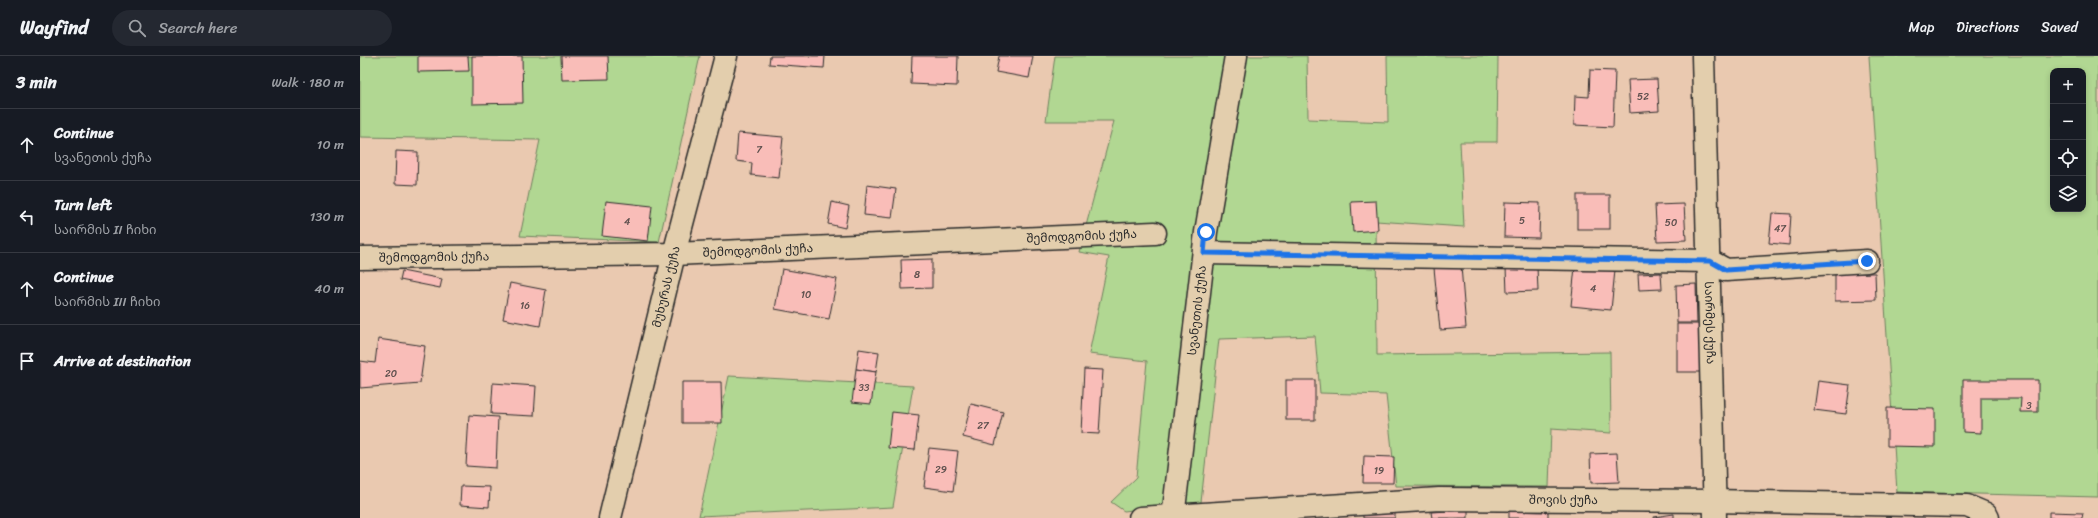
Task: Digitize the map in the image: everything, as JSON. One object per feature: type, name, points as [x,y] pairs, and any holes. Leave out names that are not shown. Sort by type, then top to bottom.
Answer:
[{"type":"street","name":"მუხურას ქუჩა","points":[[610,518],[674,254],[726,56]]},
{"type":"street","name":"სვანეთის ქუჩა","points":[[1173,517],[1204,253],[1236,56]]},
{"type":"street","name":"საირმეს ქუჩა","points":[[1703,56],[1710,261],[1715,510]]},
{"type":"street","name":"შემოდგომის ქუჩა","points":[[360,258],[674,254],[1155,233]]},
{"type":"street","points":[[1204,253],[1710,261],[1726,270],[1867,261]]},
{"type":"street","name":"შოვის ქუჩა","points":[[1140,518],[1440,499],[1715,510],[1967,506],[1987,516]]},
{"type":"green space","points":[[360,56],[700,56],[659,242],[520,236],[540,140],[360,137]]},
{"type":"green space","points":[[1055,56],[1307,56],[1308,119],[1388,122],[1387,56],[1498,56],[1497,142],[1460,142],[1464,227],[1376,221],[1377,355],[1610,352],[1611,433],[1551,429],[1549,487],[1396,486],[1386,395],[1320,393],[1315,336],[1219,339],[1201,502],[1124,511],[1111,502],[1136,478],[1147,361],[1089,354],[1109,257],[1079,252],[1114,121],[1046,121]]},
{"type":"green space","points":[[1869,56],[2098,56],[2098,497],[1897,492]]},
{"type":"green space","points":[[729,376],[913,386],[893,507],[699,516]]},
{"type":"building","points":[[418,56],[468,56],[469,71],[418,72]]},
{"type":"building","points":[[472,56],[522,56],[523,103],[472,104]]},
{"type":"building","points":[[561,56],[608,56],[609,79],[562,80]]},
{"type":"building","points":[[770,56],[825,56],[824,68],[769,64]]},
{"type":"building","points":[[912,56],[958,56],[957,86],[911,84]]},
{"type":"building","points":[[999,56],[1033,56],[1029,78],[996,72]]},
{"type":"building","points":[[1590,70],[1615,71],[1613,127],[1574,125],[1575,96],[1589,97]]},
{"type":"building","points":[[1657,79],[1659,111],[1630,113],[1628,80]]},
{"type":"building","points":[[738,133],[783,137],[779,178],[751,175],[752,163],[736,161]]},
{"type":"building","points":[[396,151],[418,152],[417,185],[395,184]]},
{"type":"building","points":[[867,185],[896,189],[892,218],[864,215]]},
{"type":"building","points":[[1577,195],[1610,195],[1610,229],[1577,229]]},
{"type":"building","points":[[606,201],[652,206],[648,241],[602,236]]},
{"type":"building","points":[[1376,201],[1378,230],[1353,232],[1351,202]]},
{"type":"building","points":[[832,202],[849,206],[845,228],[828,224]]},
{"type":"building","points":[[1505,202],[1540,203],[1539,238],[1504,237]]},
{"type":"building","points":[[1684,204],[1686,240],[1657,241],[1655,205]]},
{"type":"building","points":[[1772,213],[1791,214],[1789,245],[1769,243]]},
{"type":"building","points":[[932,259],[932,288],[902,289],[901,260]]},
{"type":"building","points":[[1461,266],[1466,328],[1440,330],[1434,268]]},
{"type":"building","points":[[1537,267],[1538,291],[1507,292],[1506,268]]},
{"type":"building","points":[[1575,267],[1615,270],[1611,310],[1571,306]]},
{"type":"building","points":[[782,269],[837,279],[829,319],[775,309]]},
{"type":"building","points":[[402,271],[442,279],[440,288],[400,280]]},
{"type":"building","points":[[1661,273],[1662,289],[1639,290],[1638,274]]},
{"type":"building","points":[[1835,273],[1875,273],[1876,300],[1835,301]]},
{"type":"building","points":[[510,283],[546,290],[540,326],[503,319]]},
{"type":"building","points":[[1696,284],[1697,323],[1677,323],[1676,285]]},
{"type":"building","points":[[1677,324],[1700,324],[1700,372],[1677,372]]},
{"type":"building","points":[[378,339],[425,346],[420,383],[360,388],[360,361],[375,363]]},
{"type":"building","points":[[859,349],[879,352],[876,372],[856,369]]},
{"type":"building","points":[[856,369],[876,372],[871,404],[852,402]]},
{"type":"building","points":[[1084,369],[1103,370],[1099,434],[1081,433]]},
{"type":"building","points":[[1286,380],[1315,380],[1315,420],[1286,420]]},
{"type":"building","points":[[1963,380],[2038,380],[2038,412],[2020,412],[2021,398],[1981,398],[1981,433],[1963,432]]},
{"type":"building","points":[[1818,381],[1850,385],[1846,414],[1814,410]]},
{"type":"building","points":[[682,382],[721,382],[722,423],[682,423]]},
{"type":"building","points":[[493,383],[536,386],[534,416],[491,414]]},
{"type":"building","points":[[971,404],[1003,412],[995,445],[963,437]]},
{"type":"building","points":[[1887,408],[1935,409],[1935,447],[1887,446]]},
{"type":"building","points":[[892,412],[919,415],[915,450],[888,448]]},
{"type":"building","points":[[469,415],[498,417],[496,468],[466,466]]},
{"type":"building","points":[[929,448],[958,451],[953,491],[924,487]]},
{"type":"building","points":[[1617,453],[1619,482],[1591,483],[1590,454]]},
{"type":"building","points":[[1364,456],[1394,457],[1393,483],[1363,483]]},
{"type":"building","points":[[461,486],[490,487],[489,507],[460,505]]},
{"type":"building","points":[[1395,509],[1395,518],[1363,518],[1363,510]]},
{"type":"building","points":[[1468,510],[1468,518],[1432,518],[1431,512]]},
{"type":"building","points":[[1509,511],[1548,512],[1548,518],[1509,518]]},
{"type":"building","points":[[2049,512],[2083,513],[2082,518],[2049,518]]},
{"type":"building","points":[[1674,514],[1674,518],[1654,518],[1654,517]]},
{"type":"route","points":[[1206,232],[1204,253],[1710,261],[1726,270],[1867,261]]}]
